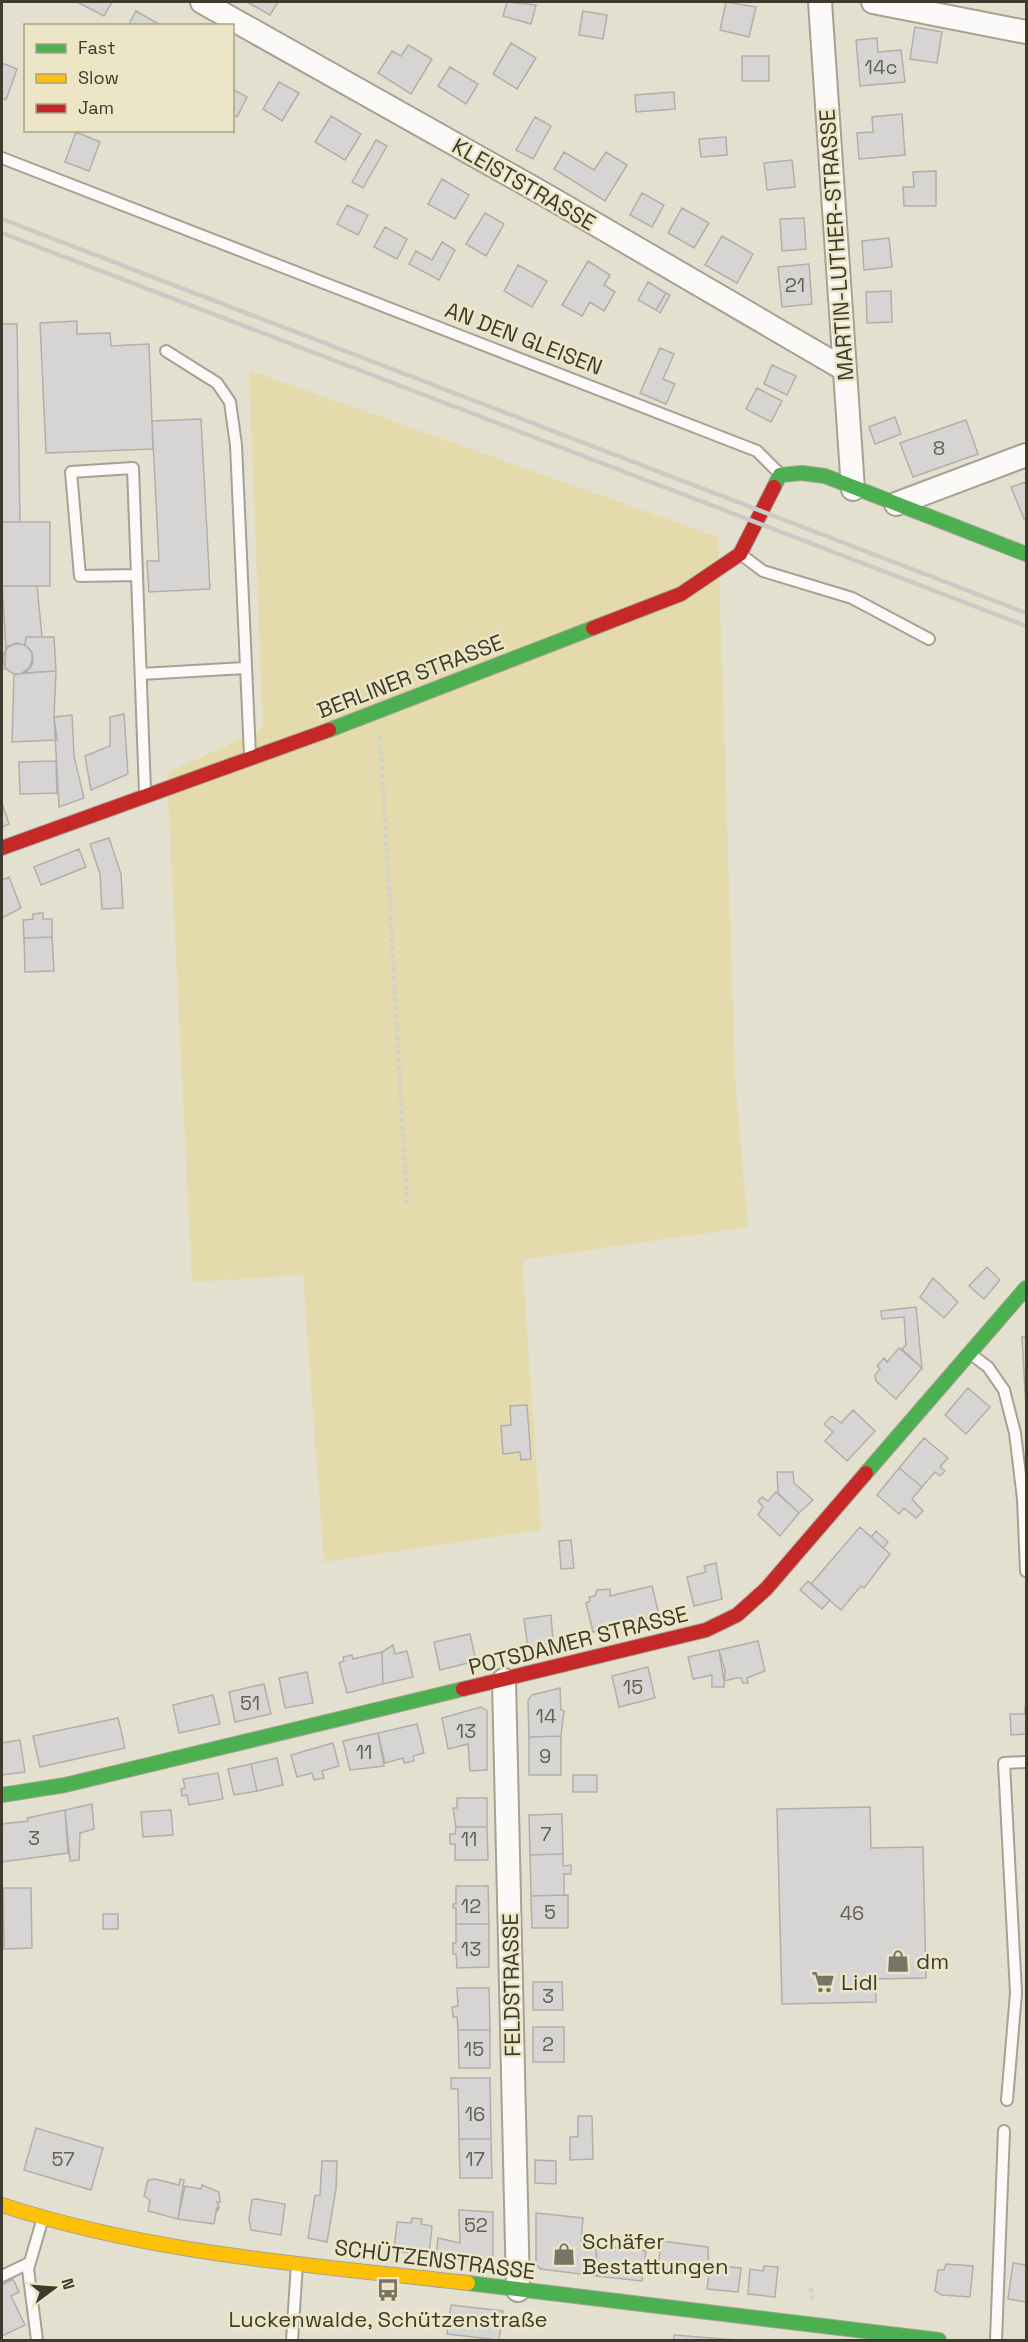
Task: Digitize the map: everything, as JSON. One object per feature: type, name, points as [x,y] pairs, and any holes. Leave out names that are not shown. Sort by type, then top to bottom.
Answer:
[{"type":"street","name":"KLEISTSTRASSE","points":[[202,2],[549,197],[844,369]]},
{"type":"street","name":"MARTIN-LUTHER-STRASSE","points":[[820,2],[853,489]]},
{"type":"street","points":[[873,2],[1026,32]]},
{"type":"street","points":[[896,504],[1026,455]]},
{"type":"street","points":[[780,475],[802,473],[825,476],[853,489],[1026,554]]},
{"type":"street","name":"BERLINER STRASSE","points":[[2,848],[379,712],[681,594],[740,554],[780,475]]},
{"type":"street","name":"POTSDAMER STRASSE","points":[[2,1795],[65,1785],[504,1680],[706,1630],[737,1615],[766,1589],[1026,1288]]},
{"type":"street","name":"FELDSTRASSE","points":[[504,1680],[518,2290]]},
{"type":"street","name":"SCHÜTZENSTRASSE","points":[[2,2205],[42,2218],[173,2248],[939,2340]]},
{"type":"lane","name":"AN DEN GLEISEN","points":[[2,158],[757,451],[780,475]]},
{"type":"lane","points":[[166,351],[217,383],[230,402],[236,444],[250,757]]},
{"type":"lane","points":[[137,575],[80,576],[71,472],[133,468],[146,795]]},
{"type":"lane","points":[[740,554],[763,571],[852,597],[929,639]]},
{"type":"lane","points":[[141,674],[245,668]]},
{"type":"lane","points":[[970,1353],[988,1367],[1004,1390],[1015,1433],[1023,1499],[1026,1571]]},
{"type":"lane","points":[[1007,2100],[1016,1993],[1004,1763],[1026,1762]]},
{"type":"lane","points":[[996,2340],[1004,2131]]},
{"type":"lane","points":[[37,2340],[29,2263],[42,2218]]},
{"type":"lane","points":[[2,2276],[29,2263]]},
{"type":"lane","points":[[292,2340],[297,2264]]},
{"type":"path","points":[[379,712],[407,1203]]},
{"type":"shaded area","points":[[249,370],[718,537],[735,1077],[748,1227],[522,1260],[541,1530],[324,1562],[303,1275],[192,1282],[167,773],[263,729]]},
{"type":"building","points":[[77,2],[112,2],[104,16]]},
{"type":"building","points":[[247,2],[278,2],[270,15]]},
{"type":"building","points":[[507,2],[536,5],[531,24],[503,16]]},
{"type":"building","points":[[726,2],[756,7],[749,37],[720,30]]},
{"type":"building","points":[[136,11],[159,24],[129,24]]},
{"type":"building","points":[[583,11],[607,15],[603,39],[579,35]]},
{"type":"building","points":[[915,27],[942,32],[937,63],[910,59]]},
{"type":"building","points":[[877,38],[878,52],[901,50],[905,82],[860,86],[856,40]]},
{"type":"building","points":[[511,43],[536,58],[517,89],[493,74]]},
{"type":"building","points":[[408,45],[432,59],[411,94],[378,73],[392,51],[401,56]]},
{"type":"building","points":[[742,56],[769,56],[769,81],[742,81]]},
{"type":"building","points":[[2,63],[17,69],[6,100],[2,98]]},
{"type":"building","points":[[450,67],[478,84],[466,104],[438,86]]},
{"type":"building","points":[[279,82],[299,93],[282,121],[263,109]]},
{"type":"building","points":[[234,90],[247,97],[237,117],[234,115]]},
{"type":"building","points":[[674,92],[675,109],[636,112],[635,95]]},
{"type":"building","points":[[902,114],[905,155],[859,159],[857,133],[873,132],[872,117]]},
{"type":"building","points":[[331,116],[361,134],[345,160],[315,142]]},
{"type":"building","points":[[535,117],[551,126],[533,159],[516,150]]},
{"type":"building","points":[[76,132],[100,142],[89,171],[65,162]]},
{"type":"building","points":[[726,137],[727,155],[701,157],[699,139]]},
{"type":"building","points":[[376,140],[387,146],[363,188],[352,182]]},
{"type":"building","points":[[564,152],[594,170],[606,152],[627,165],[605,201],[554,169]]},
{"type":"building","points":[[792,160],[795,187],[767,190],[764,163]]},
{"type":"building","points":[[936,171],[936,206],[904,206],[903,187],[914,187],[913,172]]},
{"type":"building","points":[[442,179],[469,195],[455,219],[428,204]]},
{"type":"building","points":[[642,193],[664,205],[652,227],[630,215]]},
{"type":"building","points":[[347,205],[368,215],[358,235],[337,224]]},
{"type":"building","points":[[682,208],[709,223],[694,248],[668,233]]},
{"type":"building","points":[[485,213],[504,224],[486,256],[466,244]]},
{"type":"building","points":[[804,218],[806,249],[782,251],[780,219]]},
{"type":"building","points":[[385,227],[407,239],[397,259],[374,247]]},
{"type":"building","points":[[722,236],[753,254],[737,283],[705,265]]},
{"type":"building","points":[[889,238],[892,267],[864,270],[862,241]]},
{"type":"building","points":[[442,242],[455,250],[439,280],[409,264],[416,251],[432,260]]},
{"type":"building","points":[[588,261],[610,275],[604,285],[615,292],[604,311],[590,302],[582,316],[562,305]]},
{"type":"building","points":[[809,264],[812,304],[782,307],[778,267]]},
{"type":"building","points":[[518,265],[547,281],[532,307],[504,291]]},
{"type":"building","points":[[648,282],[666,293],[656,310],[638,300]]},
{"type":"building","points":[[891,291],[892,322],[867,323],[866,292]]},
{"type":"building","points":[[666,293],[670,295],[660,313],[656,310]]},
{"type":"building","points":[[77,321],[77,334],[110,333],[111,346],[149,344],[153,449],[46,453],[40,323]]},
{"type":"building","points":[[2,324],[17,324],[20,522],[2,522]]},
{"type":"building","points":[[660,348],[674,354],[663,379],[675,384],[666,404],[640,393]]},
{"type":"building","points":[[772,365],[796,376],[787,395],[764,384]]},
{"type":"building","points":[[757,388],[782,401],[771,422],[746,409]]},
{"type":"building","points":[[895,417],[901,434],[875,444],[869,427]]},
{"type":"building","points":[[201,419],[210,589],[149,592],[147,561],[159,561],[152,421]]},
{"type":"building","points":[[966,420],[978,454],[913,477],[900,443]]},
{"type":"building","points":[[1026,482],[1026,518],[1024,519],[1011,487]]},
{"type":"building","points":[[2,522],[50,522],[50,586],[2,586]]},
{"type":"building","points":[[2,586],[37,586],[42,637],[26,637],[25,645],[16,643],[6,647]]},
{"type":"building","points":[[2,586],[6,647],[5,669],[2,669]]},
{"type":"building","points":[[26,637],[54,637],[56,671],[22,673],[29,668],[32,661],[32,652],[25,645]]},
{"type":"building","points":[[18,644],[29,648],[33,659],[29,670],[18,674],[7,670],[3,659],[7,648]]},
{"type":"building","points":[[56,671],[54,717],[57,740],[12,742],[14,674]]},
{"type":"building","points":[[124,714],[128,774],[91,790],[85,756],[110,746],[110,717]]},
{"type":"building","points":[[72,715],[74,756],[84,798],[59,807],[54,717]]},
{"type":"building","points":[[56,761],[57,793],[20,794],[19,762]]},
{"type":"building","points":[[2,803],[9,824],[2,827]]},
{"type":"building","points":[[109,838],[121,874],[123,908],[102,909],[100,874],[90,844]]},
{"type":"building","points":[[79,849],[86,867],[41,885],[34,867]]},
{"type":"building","points":[[9,877],[21,908],[2,918],[2,880]]},
{"type":"building","points":[[43,913],[43,919],[52,919],[52,937],[24,938],[23,920],[33,919],[33,914]]},
{"type":"building","points":[[52,937],[54,971],[25,972],[24,938]]},
{"type":"building","points":[[987,1267],[1000,1280],[984,1299],[969,1286]]},
{"type":"building","points":[[933,1278],[958,1302],[944,1318],[920,1297]]},
{"type":"building","points":[[916,1307],[922,1368],[902,1349],[906,1345],[904,1317],[882,1319],[881,1311]]},
{"type":"building","points":[[1022,1337],[1026,1337],[1026,1408]]},
{"type":"building","points":[[899,1348],[922,1368],[896,1399],[876,1381],[875,1375],[880,1369],[877,1366],[884,1358],[887,1362]]},
{"type":"building","points":[[968,1388],[990,1407],[966,1434],[945,1415]]},
{"type":"building","points":[[527,1405],[531,1459],[521,1460],[520,1452],[503,1454],[501,1426],[511,1425],[510,1406]]},
{"type":"building","points":[[853,1410],[875,1431],[847,1461],[825,1441],[833,1432],[824,1424],[832,1416],[841,1423]]},
{"type":"building","points":[[924,1438],[948,1458],[940,1467],[945,1471],[940,1476],[935,1472],[922,1487],[899,1468]]},
{"type":"building","points":[[899,1468],[922,1487],[912,1499],[923,1511],[916,1518],[904,1508],[899,1514],[877,1495]]},
{"type":"building","points":[[777,1472],[793,1472],[794,1483],[813,1500],[799,1513],[778,1493]]},
{"type":"building","points":[[776,1492],[799,1513],[780,1536],[758,1515],[763,1507],[758,1501],[762,1497],[768,1501]]},
{"type":"building","points":[[860,1527],[890,1554],[864,1588],[861,1586],[841,1610],[811,1584]]},
{"type":"building","points":[[876,1531],[888,1542],[883,1548],[871,1537]]},
{"type":"building","points":[[571,1540],[574,1568],[561,1569],[559,1541]]},
{"type":"building","points":[[716,1563],[722,1599],[694,1606],[687,1577],[706,1572],[704,1566]]},
{"type":"building","points":[[808,1581],[830,1600],[822,1609],[800,1590]]},
{"type":"building","points":[[652,1586],[659,1615],[593,1632],[586,1603],[590,1601],[589,1597],[595,1596],[597,1590],[610,1589],[610,1596]]},
{"type":"building","points":[[551,1615],[553,1642],[528,1648],[524,1619]]},
{"type":"building","points":[[470,1634],[476,1661],[440,1670],[434,1642]]},
{"type":"building","points":[[758,1641],[765,1671],[747,1678],[748,1683],[743,1683],[741,1678],[724,1681],[719,1650]]},
{"type":"building","points":[[393,1645],[395,1654],[407,1651],[413,1677],[383,1684],[382,1652]]},
{"type":"building","points":[[719,1650],[725,1670],[724,1687],[712,1687],[712,1675],[693,1679],[688,1657]]},
{"type":"building","points":[[382,1652],[383,1684],[347,1693],[339,1663],[344,1661],[343,1657],[352,1655],[353,1659]]},
{"type":"building","points":[[648,1667],[655,1698],[619,1707],[612,1676]]},
{"type":"building","points":[[307,1672],[313,1703],[285,1708],[279,1678]]},
{"type":"building","points":[[264,1684],[271,1714],[235,1722],[229,1692]]},
{"type":"building","points":[[560,1688],[561,1710],[564,1711],[561,1736],[529,1737],[528,1700],[532,1695]]},
{"type":"building","points":[[213,1695],[220,1724],[179,1733],[173,1705]]},
{"type":"building","points":[[1025,1706],[1026,1734],[1011,1735],[1010,1714],[1025,1714]]},
{"type":"building","points":[[481,1707],[487,1711],[487,1770],[470,1771],[468,1744],[448,1749],[442,1718]]},
{"type":"building","points":[[118,1718],[125,1748],[40,1767],[33,1736]]},
{"type":"building","points":[[417,1724],[424,1753],[413,1756],[414,1761],[404,1763],[403,1758],[385,1763],[378,1733]]},
{"type":"building","points":[[378,1733],[384,1766],[350,1770],[343,1741]]},
{"type":"building","points":[[561,1736],[561,1775],[529,1775],[529,1737]]},
{"type":"building","points":[[20,1740],[25,1772],[2,1775],[2,1743]]},
{"type":"building","points":[[333,1743],[339,1766],[322,1771],[324,1778],[314,1780],[312,1773],[297,1777],[291,1755]]},
{"type":"building","points":[[277,1758],[283,1785],[257,1791],[251,1764]]},
{"type":"building","points":[[251,1764],[257,1791],[234,1795],[228,1769]]},
{"type":"building","points":[[218,1773],[223,1799],[189,1805],[187,1795],[182,1796],[181,1789],[185,1788],[183,1779]]},
{"type":"building","points":[[573,1775],[597,1775],[597,1792],[573,1792]]},
{"type":"building","points":[[457,1798],[487,1798],[487,1827],[456,1827],[453,1808],[457,1808]]},
{"type":"building","points":[[92,1804],[94,1829],[80,1833],[79,1860],[70,1861],[65,1810]]},
{"type":"building","points":[[870,1807],[871,1848],[923,1847],[926,1978],[875,1979],[876,2002],[782,2004],[777,1809]]},
{"type":"building","points":[[65,1810],[68,1853],[2,1862],[2,1824],[28,1821],[27,1818]]},
{"type":"building","points":[[171,1810],[173,1835],[143,1837],[141,1812]]},
{"type":"building","points":[[562,1814],[563,1854],[530,1855],[529,1815]]},
{"type":"building","points":[[456,1827],[487,1827],[488,1860],[455,1860],[455,1844],[450,1844],[450,1834],[455,1834]]},
{"type":"building","points":[[563,1854],[563,1866],[571,1865],[571,1874],[564,1874],[564,1895],[531,1896],[530,1855]]},
{"type":"building","points":[[456,1886],[488,1886],[489,1924],[456,1924],[456,1908],[453,1908],[453,1904],[456,1904]]},
{"type":"building","points":[[3,1888],[31,1888],[32,1948],[4,1949]]},
{"type":"building","points":[[568,1895],[568,1928],[532,1928],[531,1896]]},
{"type":"building","points":[[103,1914],[118,1914],[118,1929],[103,1929]]},
{"type":"building","points":[[456,1924],[489,1924],[489,1967],[457,1968],[456,1954],[453,1954],[453,1943],[456,1943]]},
{"type":"building","points":[[533,1982],[562,1982],[563,2010],[533,2010]]},
{"type":"building","points":[[457,1988],[489,1988],[490,2030],[458,2030],[457,2017],[453,2017],[452,2007],[458,2006]]},
{"type":"building","points":[[533,2027],[564,2027],[564,2062],[533,2062]]},
{"type":"building","points":[[458,2030],[490,2030],[490,2068],[459,2068]]},
{"type":"building","points":[[451,2078],[490,2078],[491,2139],[459,2139],[458,2089],[451,2089]]},
{"type":"building","points":[[578,2116],[592,2116],[593,2159],[570,2160],[570,2137],[578,2137]]},
{"type":"building","points":[[36,2128],[103,2148],[91,2190],[24,2170]]},
{"type":"building","points":[[459,2139],[491,2139],[492,2178],[460,2178]]},
{"type":"building","points":[[535,2160],[556,2161],[556,2184],[535,2183]]},
{"type":"building","points":[[322,2161],[337,2161],[336,2189],[327,2242],[308,2238],[315,2196],[320,2195]]},
{"type":"building","points":[[155,2179],[179,2185],[180,2179],[184,2180],[178,2219],[148,2211],[150,2200],[144,2196],[148,2180]]},
{"type":"building","points":[[202,2185],[219,2192],[220,2202],[217,2202],[219,2207],[218,2211],[217,2207],[214,2224],[178,2219],[185,2186],[201,2189]]},
{"type":"building","points":[[252,2200],[285,2204],[281,2235],[251,2230],[249,2219]]},
{"type":"building","points":[[459,2210],[493,2212],[493,2263],[436,2256],[438,2238],[460,2243]]},
{"type":"building","points":[[536,2213],[583,2218],[581,2241],[596,2246],[597,2276],[540,2269],[536,2264]]},
{"type":"building","points":[[412,2218],[422,2219],[421,2224],[432,2226],[429,2255],[394,2251],[397,2222],[411,2223]]},
{"type":"building","points":[[661,2241],[708,2247],[709,2275],[658,2269]]},
{"type":"building","points":[[626,2243],[635,2244],[634,2249],[646,2251],[642,2281],[597,2276],[596,2246],[625,2248]]},
{"type":"building","points":[[1013,2263],[1026,2265],[1026,2302],[1008,2299]]},
{"type":"building","points":[[946,2264],[973,2266],[970,2297],[942,2295],[935,2291],[938,2270],[944,2270]]},
{"type":"building","points":[[710,2265],[741,2268],[738,2292],[707,2289]]},
{"type":"building","points":[[764,2266],[778,2267],[775,2297],[748,2294],[750,2269],[763,2271]]},
{"type":"building","points":[[13,2279],[19,2292],[11,2296],[25,2325],[2,2336],[2,2285]]},
{"type":"building","points":[[451,2305],[503,2311],[499,2340],[447,2334]]},
{"type":"building","points":[[674,2335],[736,2340],[674,2340]]},
{"type":"railway","points":[[2,219],[1026,613]]},
{"type":"railway","points":[[2,233],[1026,626]]},
{"type":"traffic: fast","points":[[774,487],[780,475],[802,473],[825,476],[1026,554]]},
{"type":"traffic: fast","points":[[329,730],[593,628]]},
{"type":"traffic: fast","points":[[866,1473],[1026,1288]]},
{"type":"traffic: fast","points":[[2,1795],[65,1785],[463,1689]]},
{"type":"traffic: fast","points":[[468,2283],[939,2340]]},
{"type":"traffic: slow","points":[[2,2205],[59,2222],[116,2235],[232,2256],[468,2283]]},
{"type":"traffic: jam","points":[[593,628],[681,594],[740,554],[774,487]]},
{"type":"traffic: jam","points":[[2,848],[329,730]]},
{"type":"traffic: jam","points":[[463,1689],[706,1630],[737,1615],[766,1589],[866,1473]]},
{"type":"place","name":"dm","points":[[898,1961]]},
{"type":"place","name":"Lidl","points":[[823,1982]]},
{"type":"place","name":"Schäfer Bestattungen","points":[[564,2254]]},
{"type":"place","name":"Luckenwalde, Schützenstraße","points":[[388,2290]]}]
